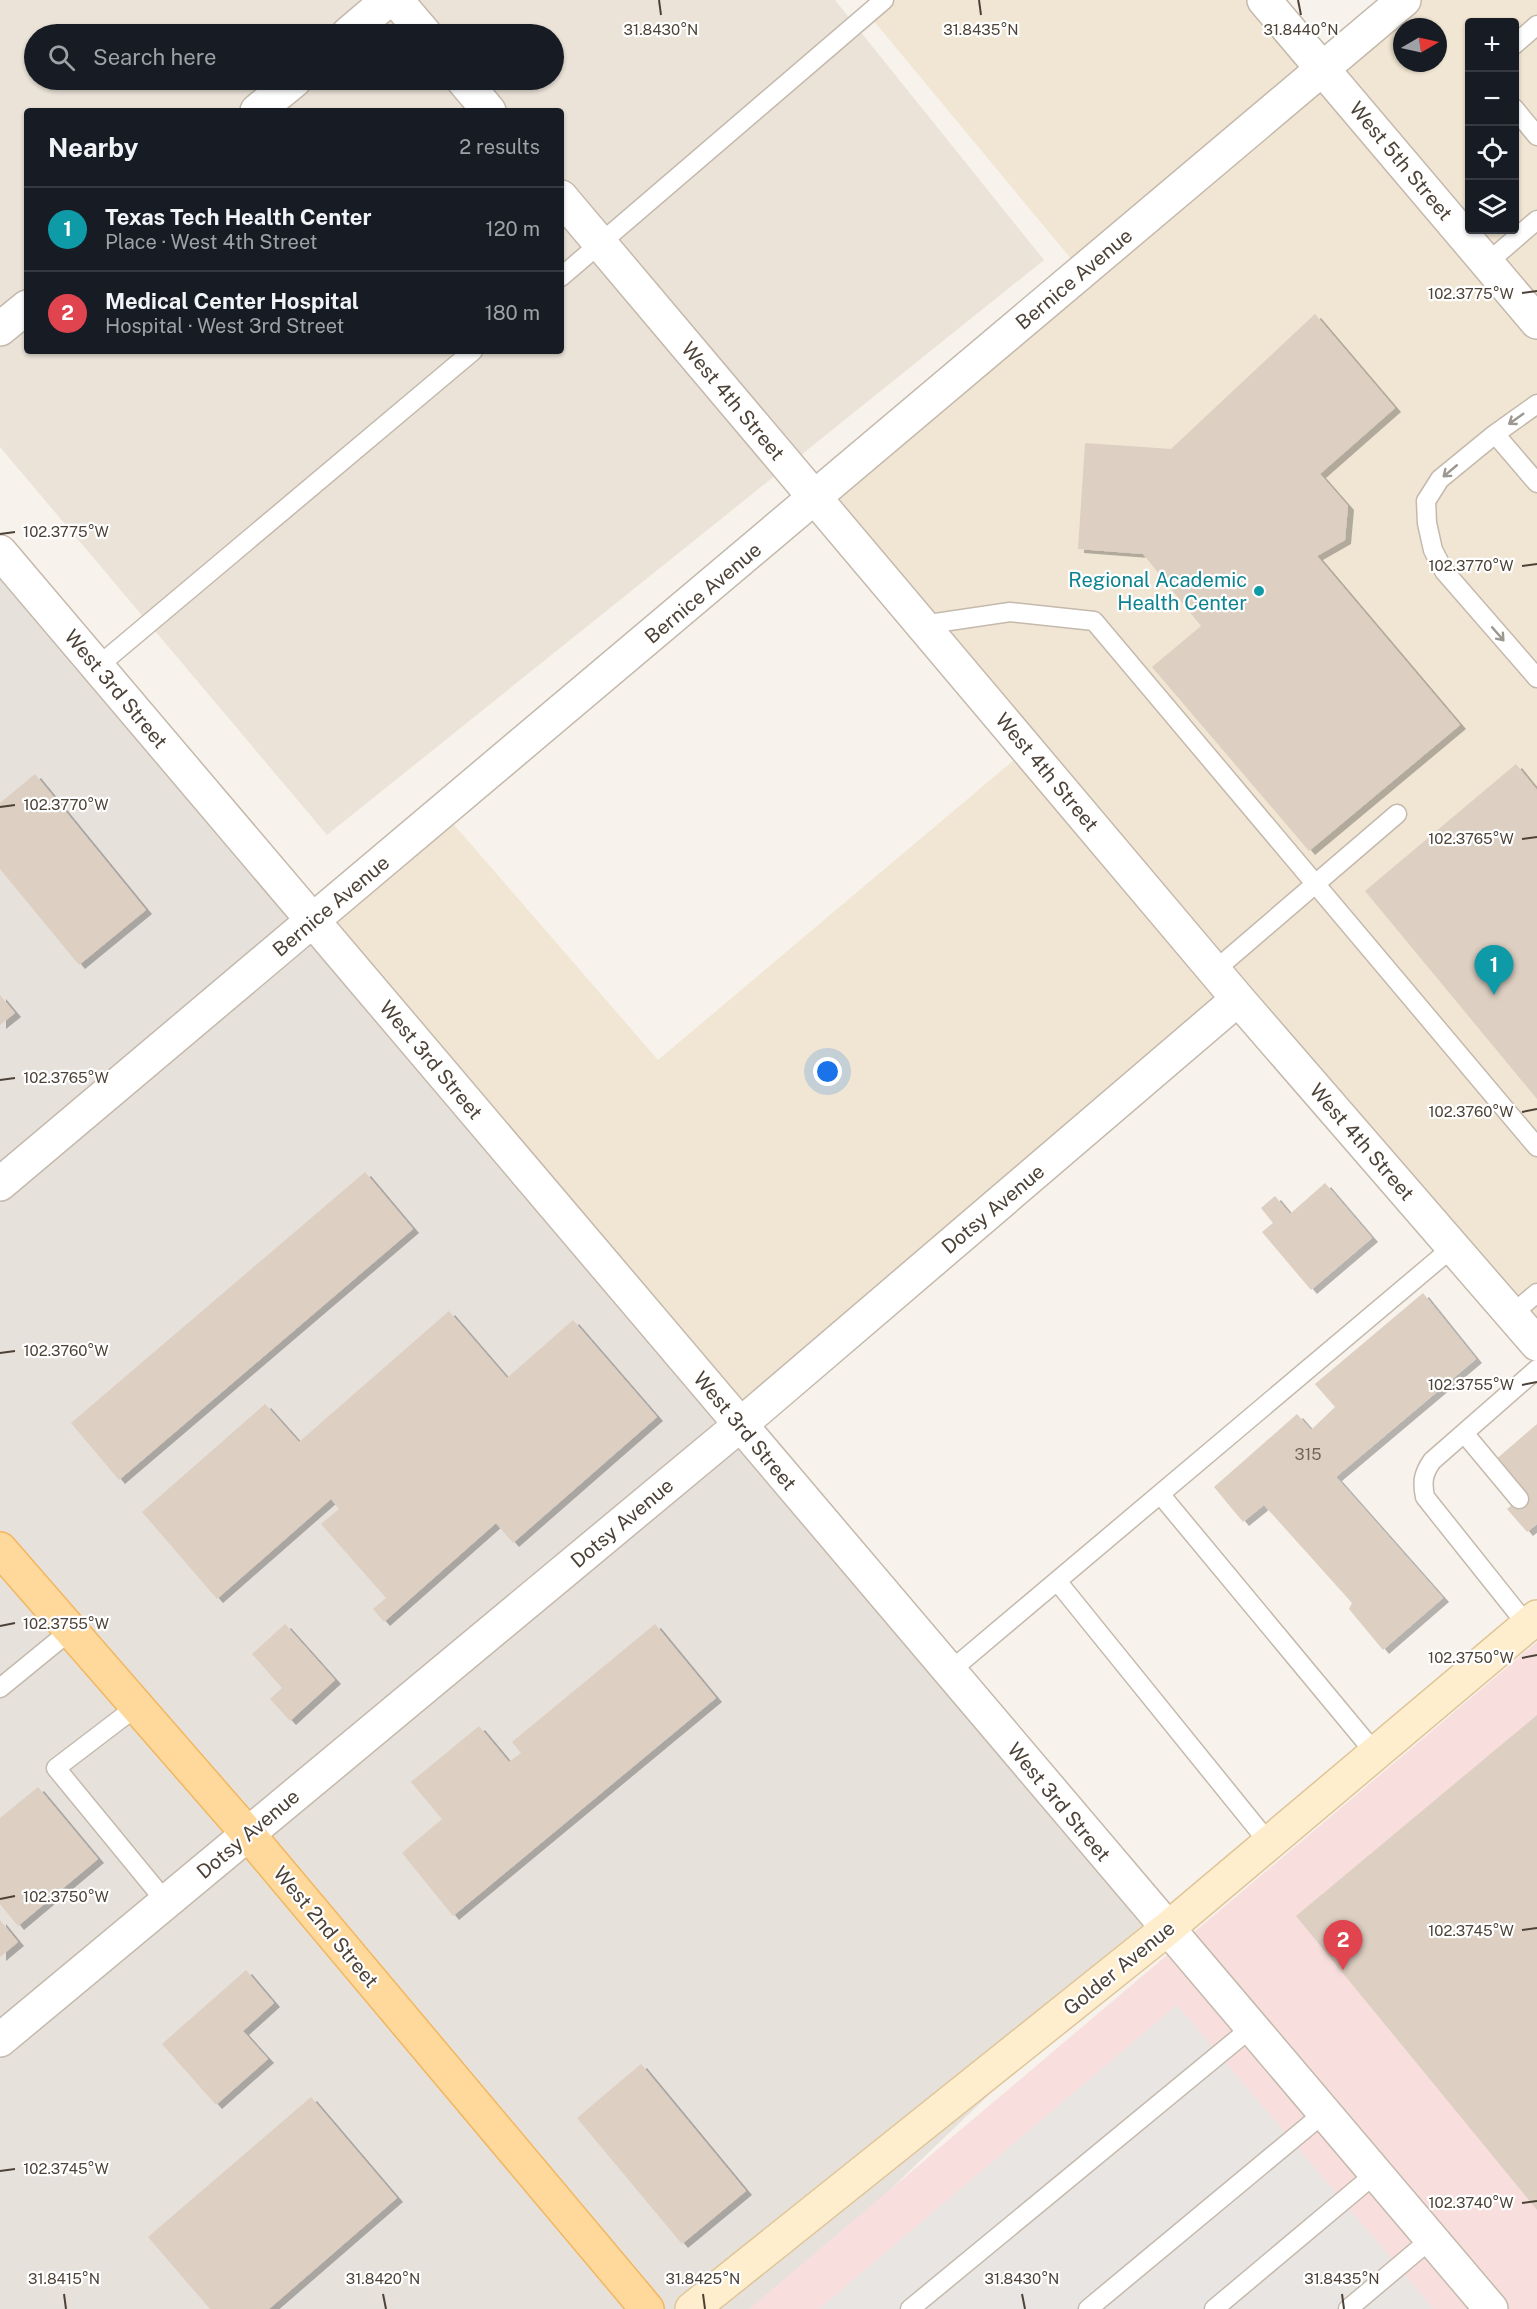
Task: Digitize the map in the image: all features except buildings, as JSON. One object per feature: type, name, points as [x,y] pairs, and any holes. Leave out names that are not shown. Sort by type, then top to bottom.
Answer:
[{"type":"main road","name":"West 2nd Street","points":[[0,1549],[248,1834],[647,2309]]},
{"type":"main road","name":"Golder Avenue","points":[[692,2309],[1167,1929],[1532,1621]]},
{"type":"street","points":[[360,24],[388,0]]},
{"type":"street","points":[[396,0],[416,24]]},
{"type":"street","name":"West 5th Street","points":[[1264,0],[1487,263],[1535,316]]},
{"type":"street","name":"Bernice Avenue","points":[[0,1184],[1404,0]]},
{"type":"street","points":[[261,108],[283,90]]},
{"type":"street","points":[[471,90],[486,108]]},
{"type":"street","name":"West 4th Street","points":[[564,200],[1214,971],[1537,1344]]},
{"type":"street","points":[[0,329],[24,309]]},
{"type":"street","name":"West 3rd Street","points":[[0,552],[1491,2309]]},
{"type":"street","name":"Dotsy Avenue","points":[[0,2040],[740,1425],[1238,999]]},
{"type":"lane","points":[[564,274],[884,0]]},
{"type":"lane","points":[[1519,42],[1537,26]]},
{"type":"lane","points":[[1519,113],[1537,136]]},
{"type":"lane","points":[[1487,263],[1537,220]]},
{"type":"lane","points":[[97,667],[469,354]]},
{"type":"lane","points":[[1537,404],[1495,434],[1440,479],[1426,501],[1427,524],[1433,550],[1444,572],[1537,678]]},
{"type":"lane","points":[[1495,434],[1537,483]]},
{"type":"lane","points":[[922,625],[1010,612],[1094,621],[1537,1147]]},
{"type":"lane","points":[[1214,971],[1397,814]]},
{"type":"lane","points":[[949,1672],[1453,1247]]},
{"type":"lane","points":[[1512,1314],[1537,1293]]},
{"type":"lane","points":[[1532,1621],[1425,1497],[1422,1485],[1424,1472],[1432,1461],[1537,1369]]},
{"type":"lane","points":[[1464,1433],[1519,1499]]},
{"type":"lane","points":[[1160,1494],[1375,1754]]},
{"type":"lane","points":[[1057,1581],[1269,1843]]},
{"type":"lane","points":[[0,1687],[71,1630]]},
{"type":"lane","points":[[136,1707],[56,1768],[166,1902]]},
{"type":"lane","points":[[910,2309],[1251,2028]]},
{"type":"lane","points":[[1088,2309],[1324,2114]]},
{"type":"lane","points":[[1214,2309],[1375,2174]]},
{"type":"lane","points":[[1348,2309],[1431,2239]]},
{"type":"shaded area","points":[[0,0],[835,0],[1044,260],[327,835],[0,447]]},
{"type":"shaded area","points":[[884,0],[1264,0],[1323,69],[1404,0],[1537,0],[1537,1344],[1238,999],[740,1425],[313,921],[443,812],[658,1060],[1027,749],[815,497],[1082,272],[868,14]]},
{"type":"shaded area","points":[[0,552],[1167,1929],[1125,1964],[766,2309],[0,2309]]},
{"type":"shaded area","points":[[1537,1642],[1537,2309],[749,2309],[762,2298]]},
{"type":"shaded area","points":[[1177,2005],[1434,2309],[819,2309]]},
{"type":"place","name":"Regional Academic Health Center","points":[[1259,591]]},
{"type":"place","name":"Texas Tech Health Center","points":[[1494,995]]},
{"type":"place","name":"Medical Center Hospital","points":[[1343,1970]]}]
